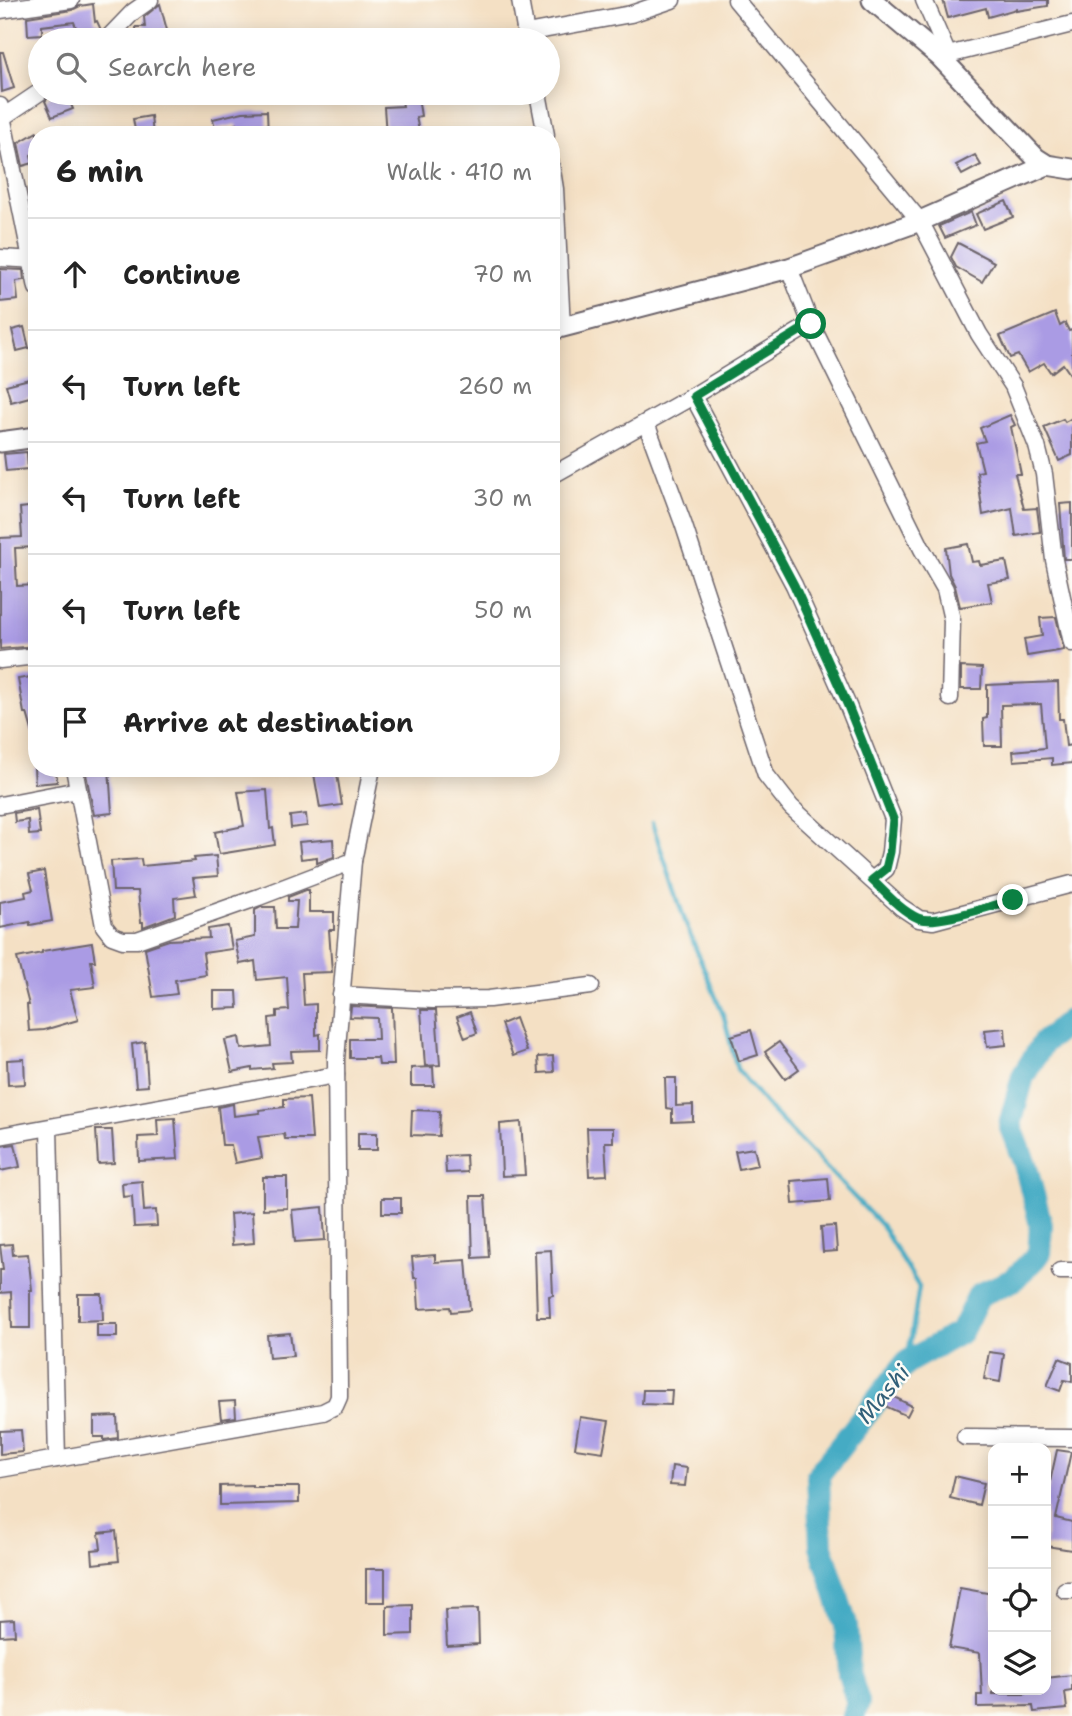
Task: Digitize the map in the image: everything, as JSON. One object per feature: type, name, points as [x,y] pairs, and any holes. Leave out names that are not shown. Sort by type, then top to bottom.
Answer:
[{"type":"street","points":[[0,10],[71,0]]},
{"type":"street","points":[[118,28],[150,0]]},
{"type":"street","points":[[520,0],[525,28]]},
{"type":"street","points":[[560,30],[631,14],[672,0]]},
{"type":"street","points":[[736,0],[920,221],[979,334],[1013,386],[1027,419],[1044,474],[1054,560],[1072,643]]},
{"type":"street","points":[[872,0],[944,56],[1027,149],[1047,165],[1072,169]]},
{"type":"street","points":[[924,0],[944,56]]},
{"type":"street","points":[[944,56],[1072,24]]},
{"type":"street","points":[[28,99],[1,114],[28,229]]},
{"type":"street","points":[[540,105],[544,126]]},
{"type":"street","points":[[560,328],[789,268],[920,221],[1047,165]]},
{"type":"street","points":[[0,258],[28,259]]},
{"type":"street","points":[[789,268],[811,324],[922,549],[945,589],[952,620],[950,698]]},
{"type":"street","points":[[560,471],[694,396],[811,324]]},
{"type":"street","points":[[694,396],[794,585],[848,706],[893,819],[886,869],[872,880]]},
{"type":"street","points":[[646,423],[766,775],[791,807],[901,907],[919,919],[933,921],[1072,884]]},
{"type":"street","points":[[0,442],[28,438]]},
{"type":"street","points":[[0,660],[28,657]]},
{"type":"street","points":[[76,777],[104,926],[112,936],[123,940],[137,940],[353,861]]},
{"type":"street","points":[[0,1469],[323,1412],[335,1406],[339,1386],[336,1076],[353,861],[370,777]]},
{"type":"street","points":[[0,805],[78,790]]},
{"type":"street","points":[[341,995],[433,1000],[489,999],[591,986]]},
{"type":"street","points":[[0,1136],[336,1076]]},
{"type":"street","points":[[49,1128],[57,1459]]},
{"type":"street","points":[[965,1437],[1072,1438]]},
{"type":"building","points":[[943,0],[1048,0],[1048,6],[1016,9],[988,17],[986,8],[948,18]]},
{"type":"building","points":[[93,4],[95,22],[97,21],[100,28],[76,28],[74,22],[28,28],[28,35],[27,17],[72,10]]},
{"type":"building","points":[[160,4],[166,28],[136,28],[145,27],[144,17]]},
{"type":"building","points":[[0,52],[3,52],[14,88],[2,92]]},
{"type":"building","points":[[47,105],[71,105],[73,109],[52,117]]},
{"type":"building","points":[[419,105],[421,116],[416,117],[418,126],[385,126],[384,107]]},
{"type":"building","points":[[267,111],[268,126],[214,126],[213,119],[243,112]]},
{"type":"building","points":[[151,116],[152,126],[134,126],[133,119]]},
{"type":"building","points":[[28,137],[28,164],[23,166],[18,143]]},
{"type":"building","points":[[975,155],[981,165],[962,175],[956,165]]},
{"type":"building","points":[[1006,201],[1013,217],[983,229],[976,214]]},
{"type":"building","points":[[971,212],[976,225],[945,238],[939,226]]},
{"type":"building","points":[[958,243],[994,262],[982,282],[956,267],[951,257]]},
{"type":"building","points":[[0,269],[23,270],[24,280],[16,281],[18,300],[0,302]]},
{"type":"building","points":[[1055,313],[1060,326],[1065,323],[1069,331],[1072,330],[1072,377],[1063,364],[1051,373],[1044,363],[1028,372],[1018,355],[1010,358],[1000,336]]},
{"type":"building","points":[[24,327],[28,348],[17,351],[12,330]]},
{"type":"building","points":[[28,379],[28,397],[11,402],[6,385]]},
{"type":"building","points":[[1010,415],[1015,425],[1011,427],[1021,474],[1015,474],[1024,509],[1037,508],[1040,532],[1016,536],[1012,508],[983,515],[977,472],[983,471],[976,443],[985,441],[980,428]]},
{"type":"building","points":[[1072,418],[1072,455],[1059,461],[1044,427]]},
{"type":"building","points":[[27,452],[28,469],[6,471],[4,454]]},
{"type":"building","points":[[1072,503],[1072,559],[1064,559],[1060,504]]},
{"type":"building","points":[[28,507],[28,547],[15,548],[17,586],[28,585],[28,647],[0,649],[0,538],[22,537],[20,508]]},
{"type":"building","points":[[968,544],[972,562],[979,561],[980,565],[1006,561],[1010,580],[988,583],[992,602],[960,607],[949,574],[946,548]]},
{"type":"building","points":[[1056,617],[1064,650],[1027,656],[1024,639],[1042,636],[1040,618]]},
{"type":"building","points":[[961,667],[982,668],[981,689],[961,689]]},
{"type":"building","points":[[28,677],[28,716],[24,713],[18,679]]},
{"type":"building","points":[[1058,682],[1059,719],[1063,719],[1066,746],[1072,745],[1072,763],[1052,765],[1052,758],[1014,761],[1013,751],[1045,748],[1041,704],[1001,705],[1002,746],[984,746],[983,719],[987,718],[987,685]]},
{"type":"building","points":[[35,777],[57,777],[57,782],[35,784]]},
{"type":"building","points":[[87,777],[110,777],[112,813],[94,815]]},
{"type":"building","points":[[315,777],[337,777],[342,805],[320,808]]},
{"type":"building","points":[[267,790],[270,829],[273,828],[275,845],[219,854],[215,832],[244,826],[238,792]]},
{"type":"building","points":[[37,809],[40,834],[29,835],[28,820],[15,822],[14,813]]},
{"type":"building","points":[[306,814],[307,826],[291,828],[290,816]]},
{"type":"building","points":[[333,839],[334,857],[317,863],[317,857],[301,859],[299,842]]},
{"type":"building","points":[[216,856],[218,876],[193,878],[196,895],[174,898],[175,915],[143,927],[138,891],[113,891],[111,861],[141,859],[142,866],[195,861],[194,858]]},
{"type":"building","points":[[44,871],[52,921],[0,928],[0,902],[26,897],[25,892],[33,890],[29,874]]},
{"type":"building","points":[[309,890],[309,912],[334,912],[334,930],[329,930],[332,972],[302,973],[304,1005],[316,1004],[316,1035],[320,1034],[320,1050],[291,1051],[292,1062],[272,1063],[273,1068],[232,1072],[225,1040],[239,1037],[241,1049],[271,1046],[269,1018],[277,1017],[277,1011],[289,1010],[287,977],[257,980],[255,961],[240,964],[235,941],[255,937],[255,910],[261,907],[275,907],[276,929],[295,929],[297,901],[288,901],[288,897]]},
{"type":"building","points":[[228,926],[232,949],[203,953],[206,975],[175,980],[177,994],[153,997],[145,948],[169,940],[209,938],[208,929]]},
{"type":"building","points":[[92,943],[95,961],[91,961],[95,987],[70,990],[78,1020],[44,1030],[29,1031],[29,1005],[17,958]]},
{"type":"building","points":[[214,991],[237,991],[238,1008],[214,1009]]},
{"type":"building","points":[[351,1006],[392,1008],[394,1065],[379,1065],[378,1058],[350,1058],[350,1039],[378,1039],[377,1018],[350,1017]]},
{"type":"building","points":[[421,1010],[436,1010],[440,1065],[425,1066]]},
{"type":"building","points":[[470,1012],[477,1033],[465,1038],[457,1017]]},
{"type":"building","points":[[515,1018],[527,1051],[513,1056],[501,1024]]},
{"type":"building","points":[[1005,1028],[1006,1045],[987,1047],[985,1030]]},
{"type":"building","points":[[751,1030],[758,1055],[739,1061],[731,1036]]},
{"type":"building","points":[[145,1042],[148,1086],[136,1087],[132,1044]]},
{"type":"building","points":[[779,1042],[799,1069],[785,1079],[765,1052]]},
{"type":"building","points":[[553,1056],[554,1072],[539,1073],[538,1057]]},
{"type":"building","points":[[24,1059],[25,1084],[8,1085],[7,1060]]},
{"type":"building","points":[[433,1067],[434,1086],[411,1086],[411,1068]]},
{"type":"building","points":[[665,1078],[676,1078],[676,1106],[693,1105],[693,1121],[672,1122],[672,1109],[666,1108]]},
{"type":"building","points":[[309,1098],[312,1139],[285,1139],[284,1134],[258,1137],[262,1158],[235,1163],[231,1145],[222,1145],[218,1107],[233,1104],[234,1116],[284,1107],[284,1099]]},
{"type":"building","points":[[412,1110],[440,1111],[439,1136],[411,1135]]},
{"type":"building","points":[[175,1118],[178,1159],[139,1161],[138,1137],[158,1136],[157,1119]]},
{"type":"building","points":[[521,1122],[525,1175],[502,1176],[500,1124]]},
{"type":"building","points":[[587,1128],[613,1128],[613,1142],[605,1142],[607,1175],[589,1176]]},
{"type":"building","points":[[96,1130],[112,1130],[114,1163],[98,1164]]},
{"type":"building","points":[[358,1133],[377,1133],[377,1150],[358,1150]]},
{"type":"building","points":[[15,1144],[20,1167],[0,1171],[0,1146]]},
{"type":"building","points":[[754,1148],[758,1165],[739,1169],[735,1151]]},
{"type":"building","points":[[466,1155],[467,1172],[446,1173],[445,1156]]},
{"type":"building","points":[[263,1177],[287,1177],[287,1208],[263,1209]]},
{"type":"building","points":[[828,1178],[830,1201],[793,1204],[791,1181]]},
{"type":"building","points":[[142,1181],[144,1211],[156,1210],[157,1226],[134,1227],[132,1196],[123,1197],[122,1183]]},
{"type":"building","points":[[471,1196],[485,1196],[489,1257],[473,1258]]},
{"type":"building","points":[[382,1198],[401,1198],[401,1213],[382,1213]]},
{"type":"building","points":[[323,1207],[325,1240],[295,1242],[292,1210]]},
{"type":"building","points":[[252,1212],[254,1243],[232,1245],[230,1214]]},
{"type":"building","points":[[835,1226],[837,1251],[823,1252],[821,1227]]},
{"type":"building","points":[[12,1244],[13,1255],[28,1254],[32,1290],[30,1328],[12,1328],[11,1292],[0,1293],[0,1270],[3,1270],[0,1245]]},
{"type":"building","points":[[551,1250],[553,1295],[549,1296],[550,1317],[537,1317],[535,1251]]},
{"type":"building","points":[[435,1255],[435,1262],[466,1260],[470,1310],[451,1312],[450,1307],[419,1309],[417,1278],[414,1278],[412,1257]]},
{"type":"building","points":[[78,1294],[102,1294],[103,1320],[78,1321]]},
{"type":"building","points":[[97,1324],[117,1324],[117,1337],[97,1337]]},
{"type":"building","points":[[290,1333],[293,1356],[269,1358],[267,1335]]},
{"type":"building","points":[[989,1352],[1004,1354],[1000,1382],[984,1379]]},
{"type":"building","points":[[1059,1358],[1072,1363],[1072,1382],[1064,1380],[1060,1391],[1047,1386]]},
{"type":"building","points":[[643,1390],[672,1390],[671,1405],[642,1404]]},
{"type":"building","points":[[890,1395],[912,1406],[907,1416],[885,1406]]},
{"type":"building","points":[[235,1401],[236,1417],[221,1419],[219,1402]]},
{"type":"building","points":[[117,1416],[118,1438],[104,1440],[104,1437],[94,1437],[94,1417]]},
{"type":"building","points":[[580,1417],[609,1421],[603,1452],[575,1448]]},
{"type":"building","points":[[21,1430],[23,1452],[0,1454],[0,1431]]},
{"type":"building","points":[[1057,1450],[1071,1452],[1056,1518],[1072,1522],[1072,1550],[1051,1547],[1051,1477]]},
{"type":"building","points":[[672,1466],[687,1468],[685,1486],[670,1485]]},
{"type":"building","points":[[955,1476],[984,1483],[979,1505],[950,1498]]},
{"type":"building","points":[[220,1486],[299,1487],[299,1503],[220,1505]]},
{"type":"building","points":[[116,1531],[119,1561],[93,1564],[92,1550],[101,1549],[99,1533]]},
{"type":"building","points":[[366,1569],[385,1569],[385,1602],[366,1602]]},
{"type":"building","points":[[960,1588],[988,1593],[988,1695],[1051,1695],[1051,1677],[1072,1675],[1072,1691],[1065,1692],[1067,1709],[1034,1712],[1033,1706],[977,1707],[977,1695],[982,1695],[980,1653],[949,1648]]},
{"type":"building","points":[[413,1605],[413,1634],[387,1635],[387,1606]]},
{"type":"building","points":[[478,1609],[479,1644],[447,1646],[445,1610]]},
{"type":"building","points":[[14,1619],[15,1635],[0,1636],[0,1620]]},
{"type":"waterway","points":[[652,823],[687,927],[724,1017],[737,1069],[769,1108],[881,1225],[919,1287],[907,1362]]},
{"type":"waterway","name":"Mashi","points":[[853,1716],[858,1703],[849,1673],[846,1625],[821,1546],[818,1475],[907,1362],[961,1332],[979,1295],[1013,1280],[1039,1254],[1041,1225],[1025,1164],[1010,1125],[1023,1076],[1043,1043],[1072,1019]]},
{"type":"route","points":[[811,324],[694,396],[794,585],[848,706],[893,819],[886,869],[872,880],[901,907],[919,919],[933,921],[1013,900]]}]
